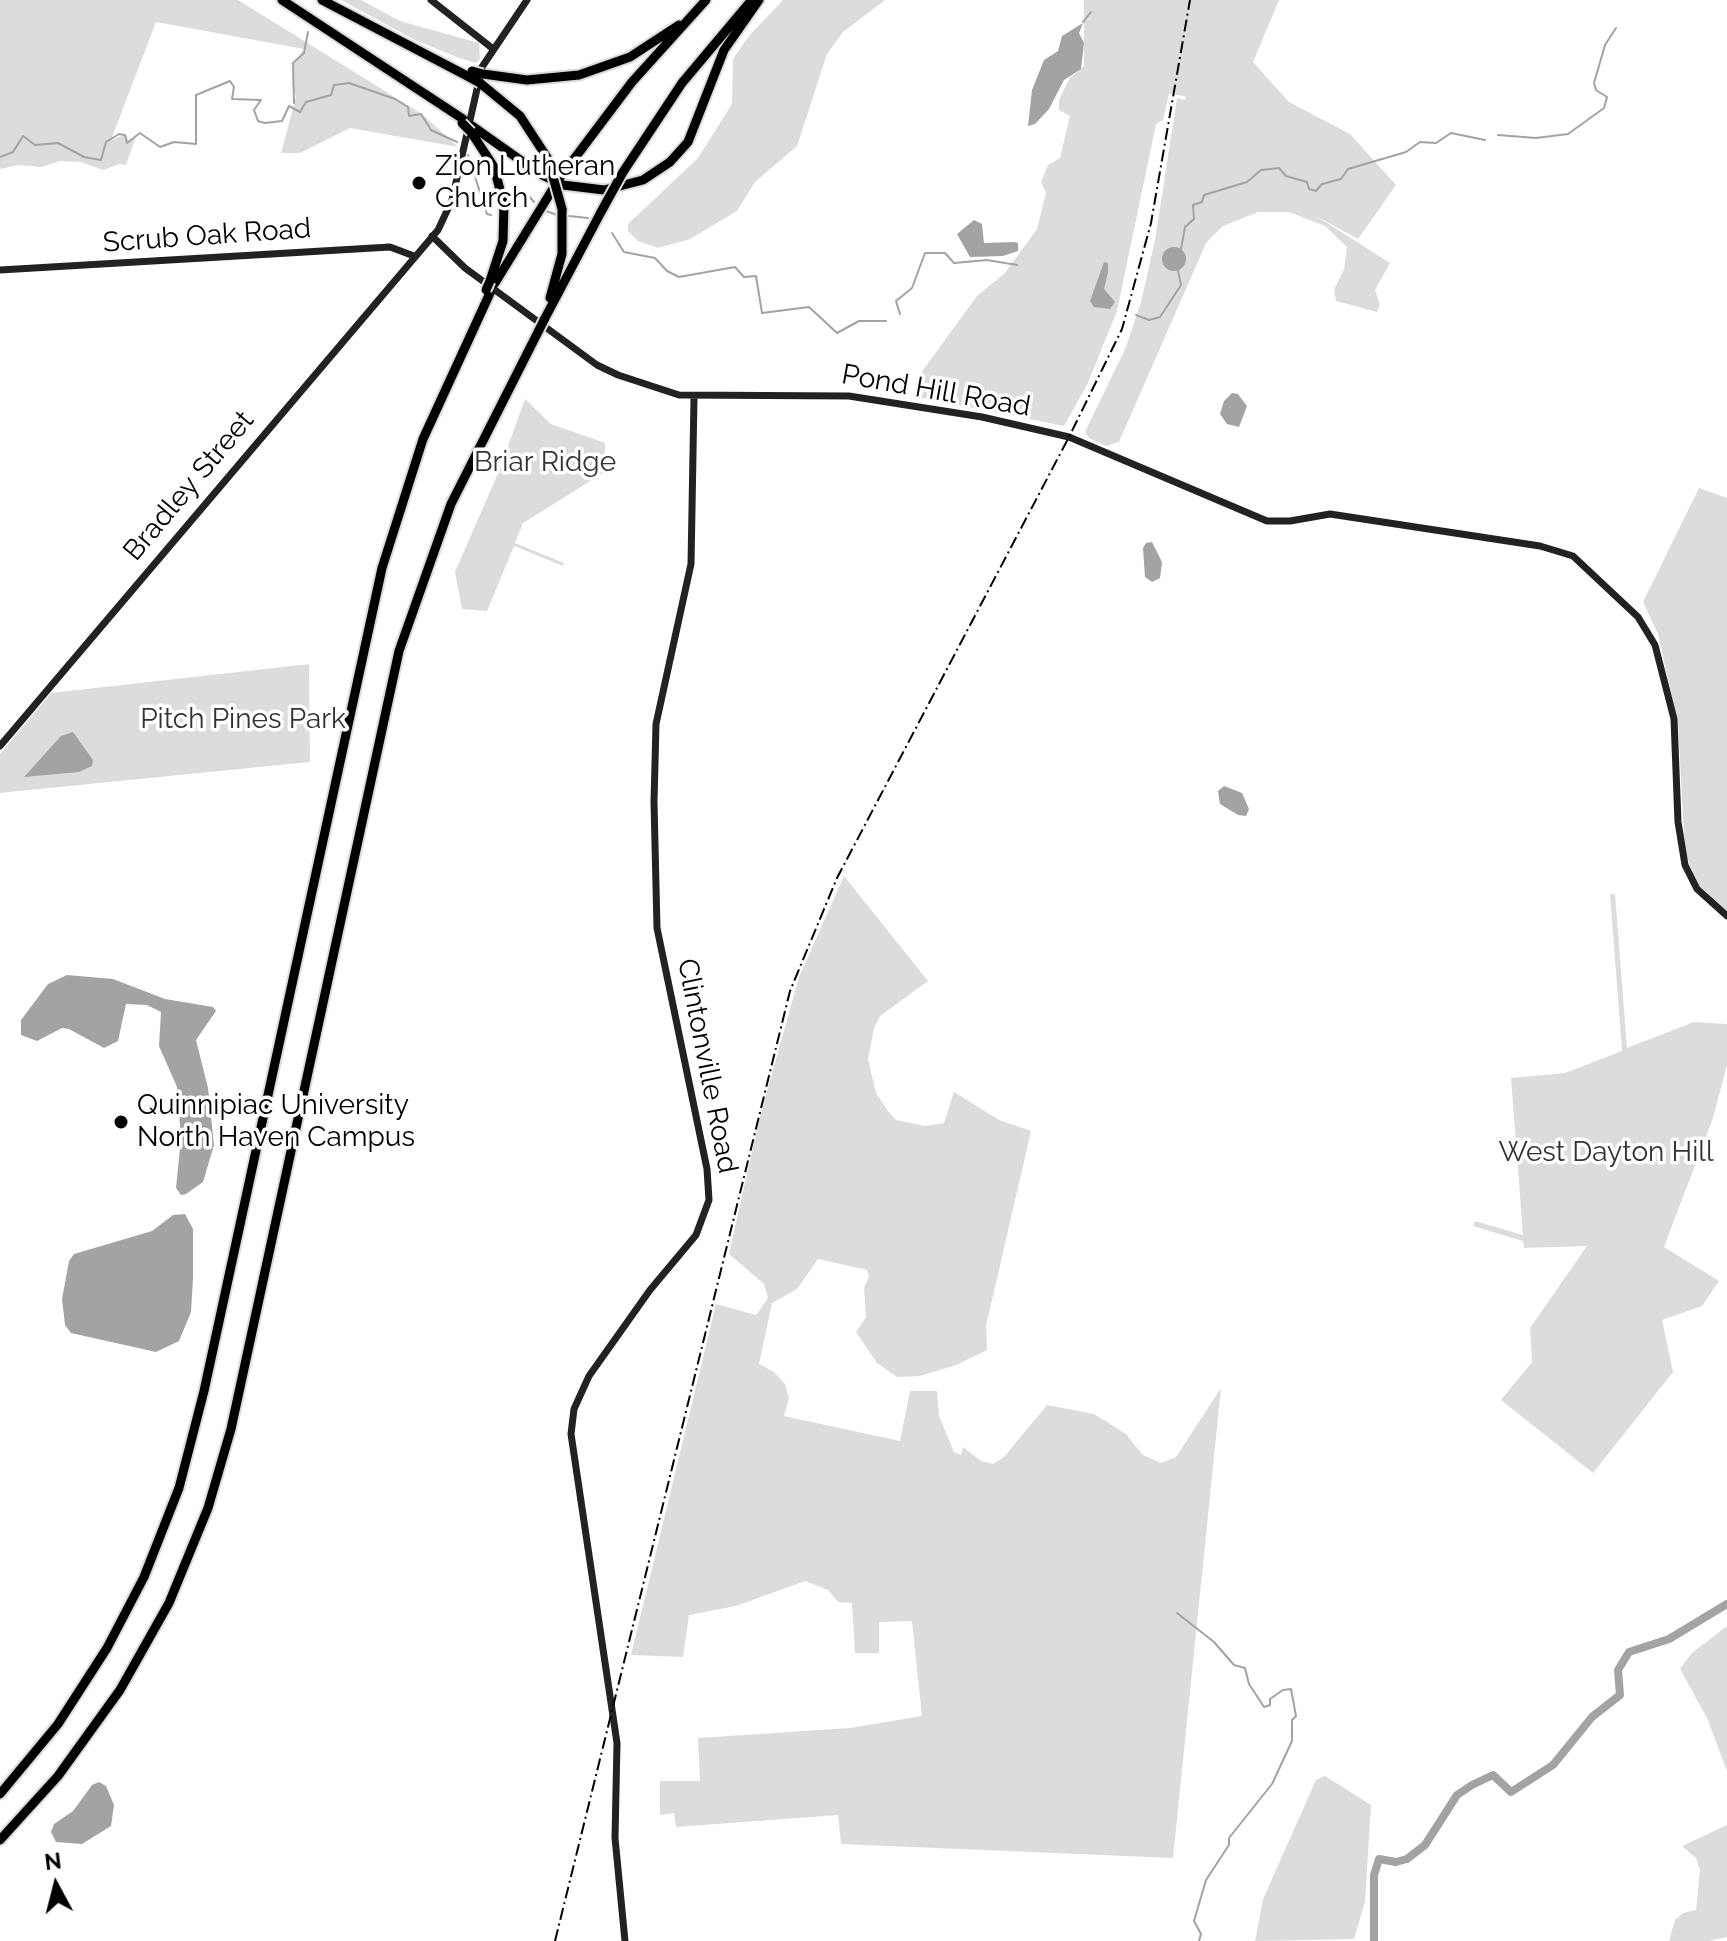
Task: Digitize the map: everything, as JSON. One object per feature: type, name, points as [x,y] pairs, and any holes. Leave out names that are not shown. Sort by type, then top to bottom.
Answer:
[{"type":"highway","points":[[282,0],[540,174],[568,186],[604,190],[643,180],[665,166],[688,142],[724,50],[759,0]]},
{"type":"highway","points":[[322,0],[477,77],[520,116],[548,159],[562,209],[562,254],[543,322]]},
{"type":"highway","points":[[490,287],[556,183],[618,99],[706,0]]},
{"type":"highway","points":[[0,1840],[58,1776],[120,1690],[169,1603],[208,1508],[234,1414],[401,643],[451,504],[623,172],[692,71],[751,0]]},
{"type":"highway","points":[[477,77],[533,80],[585,73],[630,57],[682,24]]},
{"type":"highway","points":[[0,1794],[58,1724],[107,1648],[144,1577],[179,1488],[202,1403],[376,589],[419,450],[482,309],[504,235],[504,200],[491,161],[464,123]]},
{"type":"street","points":[[431,0],[492,48]]},
{"type":"street","points":[[414,256],[432,236],[450,207],[475,86],[492,48],[527,0]]},
{"type":"street","name":"Pond Hill Road","points":[[432,236],[465,268],[601,367],[694,398],[849,396],[982,417],[1069,437],[1262,519],[1281,522],[1320,514],[1550,548],[1573,556],[1601,579],[1643,622],[1655,645],[1674,719],[1678,822],[1685,865],[1697,889],[1727,916]]},
{"type":"street","name":"Scrub Oak Road","points":[[0,270],[387,247],[414,256]]},
{"type":"street","name":"Bradley Street","points":[[0,746],[414,256]]},
{"type":"street","name":"Clintonville Road","points":[[625,1941],[615,1838],[617,1743],[571,1433],[577,1401],[589,1376],[650,1290],[696,1235],[709,1200],[707,1169],[657,928],[654,831],[656,724],[691,564],[694,398]]},
{"type":"green space","points":[[0,0],[238,0],[422,114],[458,147],[350,128],[300,153],[281,153],[296,97],[292,84],[293,65],[304,49],[156,22],[111,140],[126,134],[129,142],[137,133],[126,165],[103,170],[81,162],[60,161],[41,167],[19,165],[0,169]]},
{"type":"green space","points":[[341,0],[361,0],[400,21],[479,43],[480,59],[476,63],[459,58],[413,39]]},
{"type":"green space","points":[[783,0],[885,0],[843,32],[827,54],[797,146],[755,182],[737,211],[690,239],[658,248],[638,241],[628,231],[628,224],[698,158],[732,104],[733,59],[749,36]]},
{"type":"green space","points":[[1084,0],[1279,0],[1253,62],[1289,102],[1350,134],[1396,185],[1358,239],[1316,216],[1390,263],[1375,290],[1380,305],[1377,312],[1336,301],[1334,290],[1344,269],[1347,247],[1325,226],[1289,212],[1258,212],[1223,226],[1206,243],[1119,442],[1106,446],[1089,438],[1085,432],[1126,347],[1141,302],[1155,240],[1177,98],[1186,100],[1185,96],[1169,94],[1163,120],[1156,124],[1117,311],[1087,385],[1064,426],[914,396],[923,370],[977,296],[1005,273],[1037,229],[1046,193],[1041,182],[1048,165],[1060,158],[1070,116],[1059,110],[1059,100],[1069,79],[1084,66]]},
{"type":"green space","name":"Briar Ridge","points":[[525,399],[551,424],[605,443],[605,472],[523,523],[515,543],[564,563],[563,566],[514,546],[487,611],[462,609],[455,572],[499,471]]},
{"type":"green space","points":[[1699,488],[1727,498],[1727,912],[1700,889],[1685,853],[1678,724],[1658,634],[1643,602]]},
{"type":"green space","name":"Pitch Pines Park","points":[[309,664],[310,762],[0,793],[0,754],[51,693]]},
{"type":"green space","points":[[844,876],[928,981],[880,1016],[874,1028],[868,1059],[876,1093],[888,1111],[896,1120],[925,1126],[944,1123],[954,1092],[999,1120],[1031,1131],[986,1326],[987,1350],[956,1365],[920,1376],[897,1377],[877,1363],[856,1332],[866,1317],[864,1288],[869,1276],[867,1270],[818,1259],[797,1289],[772,1303],[759,1364],[774,1372],[785,1384],[789,1398],[784,1416],[900,1441],[910,1391],[937,1391],[939,1416],[954,1452],[961,1455],[963,1447],[981,1461],[993,1464],[1004,1457],[1047,1405],[1094,1414],[1126,1434],[1143,1455],[1161,1463],[1176,1457],[1221,1388],[1173,1858],[841,1844],[838,1815],[676,1827],[674,1813],[660,1815],[660,1781],[700,1781],[698,1738],[850,1728],[922,1716],[912,1621],[879,1622],[879,1653],[855,1653],[852,1603],[838,1602],[828,1590],[805,1581],[736,1606],[689,1615],[683,1657],[631,1655],[716,1304],[756,1315],[768,1298],[764,1284],[729,1254],[760,1116],[799,977]]},
{"type":"green space","name":"West Dayton Hill","points":[[1610,894],[1615,894],[1627,1048],[1694,1022],[1727,1024],[1727,1065],[1713,1118],[1664,1247],[1719,1281],[1702,1306],[1662,1320],[1673,1372],[1593,1473],[1501,1400],[1532,1362],[1530,1328],[1587,1246],[1524,1248],[1523,1241],[1473,1226],[1475,1221],[1523,1235],[1511,1078],[1565,1073],[1622,1051]]},
{"type":"green space","points":[[1727,1626],[1727,1771],[1707,1718],[1680,1669],[1692,1653]]},
{"type":"green space","points":[[1325,1776],[1371,1805],[1365,1902],[1354,1939],[1255,1941],[1263,1899],[1316,1780]]},
{"type":"green space","points":[[1727,1825],[1727,1937],[1710,1941],[1669,1941],[1675,1920],[1683,1913],[1696,1910],[1700,1870],[1696,1858],[1682,1846]]},
{"type":"shaded area","points":[[1083,23],[1079,33],[1084,43],[1081,69],[1064,80],[1049,109],[1035,124],[1028,126],[1032,90],[1044,60],[1058,51],[1062,36]]},
{"type":"shaded area","points":[[974,220],[982,224],[984,243],[1014,242],[1018,243],[1018,251],[1003,256],[970,257],[957,234]]},
{"type":"shaded area","points":[[1174,247],[1185,254],[1186,259],[1179,270],[1174,271],[1163,264],[1162,259],[1169,248]]},
{"type":"shaded area","points":[[1104,262],[1108,263],[1108,272],[1104,289],[1115,302],[1110,309],[1094,307],[1090,301]]},
{"type":"shaded area","points":[[1232,393],[1238,394],[1247,406],[1239,427],[1227,424],[1220,414],[1224,401]]},
{"type":"shaded area","points":[[1152,542],[1162,562],[1160,578],[1152,582],[1145,577],[1143,548],[1146,543]]},
{"type":"shaded area","points":[[73,732],[93,760],[92,766],[79,772],[24,777],[61,736]]},
{"type":"shaded area","points":[[1224,786],[1242,793],[1249,809],[1246,816],[1238,815],[1220,804],[1218,791]]},
{"type":"shaded area","points":[[67,975],[113,979],[165,999],[213,1007],[216,1011],[196,1040],[208,1088],[214,1145],[203,1182],[186,1194],[181,1195],[176,1188],[181,1138],[177,1087],[159,1046],[161,1012],[147,1005],[126,1004],[118,1041],[104,1048],[69,1029],[62,1028],[37,1041],[21,1035],[21,1020],[48,984]]},
{"type":"shaded area","points":[[185,1214],[193,1229],[193,1278],[191,1312],[179,1341],[156,1352],[71,1333],[65,1325],[62,1299],[69,1261],[74,1254],[152,1231],[173,1215]]},
{"type":"shaded area","points":[[99,1782],[106,1786],[114,1805],[111,1826],[82,1844],[56,1842],[51,1832],[54,1824],[73,1811],[92,1785]]},
{"type":"waterway","points":[[1083,22],[1091,12]]},
{"type":"waterway","points":[[1498,135],[1536,138],[1568,134],[1604,108],[1607,97],[1596,90],[1594,83],[1605,45],[1616,28]]},
{"type":"waterway","points":[[294,103],[293,63],[304,53],[308,32]]},
{"type":"waterway","points":[[0,157],[13,152],[23,136],[35,145],[58,143],[84,157],[101,160],[106,142],[119,134],[125,135],[127,143],[140,133],[160,147],[174,142],[196,144],[196,95],[230,81],[234,87],[232,99],[261,100],[254,110],[258,121],[265,123],[282,121],[289,106],[300,112],[306,102],[331,95],[334,85],[349,83],[395,99],[408,107],[409,116],[421,114],[431,130],[457,142]]},
{"type":"waterway","points":[[1181,249],[1185,227],[1194,219],[1193,205],[1202,202],[1204,195],[1247,182],[1261,170],[1279,168],[1286,176],[1307,182],[1309,189],[1316,191],[1322,184],[1341,179],[1348,169],[1406,152],[1420,142],[1436,143],[1451,133],[1485,140]]},
{"type":"waterway","points":[[468,155],[487,214],[491,215]]},
{"type":"waterway","points":[[510,198],[527,194],[534,202]]},
{"type":"waterway","points":[[546,211],[557,215]]},
{"type":"waterway","points":[[569,216],[588,218]]},
{"type":"waterway","points":[[612,233],[624,252],[655,258],[667,271],[679,277],[735,267],[744,277],[756,276],[762,313],[809,307],[837,333],[859,321],[886,321]]},
{"type":"waterway","points":[[900,314],[896,301],[912,288],[925,253],[945,253],[954,263],[987,260],[1017,265]]},
{"type":"waterway","points":[[1136,315],[1149,320],[1160,317],[1181,285],[1178,271]]},
{"type":"waterway","points":[[1374,1941],[1374,1875],[1379,1859],[1396,1862],[1407,1859],[1425,1845],[1457,1795],[1472,1785],[1493,1775],[1511,1792],[1553,1765],[1592,1717],[1620,1695],[1618,1670],[1629,1652],[1669,1639],[1727,1604]]},
{"type":"waterway","points":[[1177,1613],[1214,1642],[1234,1665],[1245,1668],[1249,1684],[1264,1707],[1270,1705],[1270,1699],[1283,1690],[1291,1689],[1296,1716],[1292,1720],[1292,1741],[1272,1784],[1229,1838],[1229,1845],[1206,1880],[1194,1921],[1201,1934],[1199,1941]]},
{"type":"railway","points":[[555,1941],[790,991],[837,878],[1069,437],[1122,329],[1151,223],[1190,0]]},
{"type":"place","name":"Zion Lutheran Church","points":[[419,183]]},
{"type":"place","name":"Quinnipiac University North Haven Campus","points":[[121,1122]]}]
